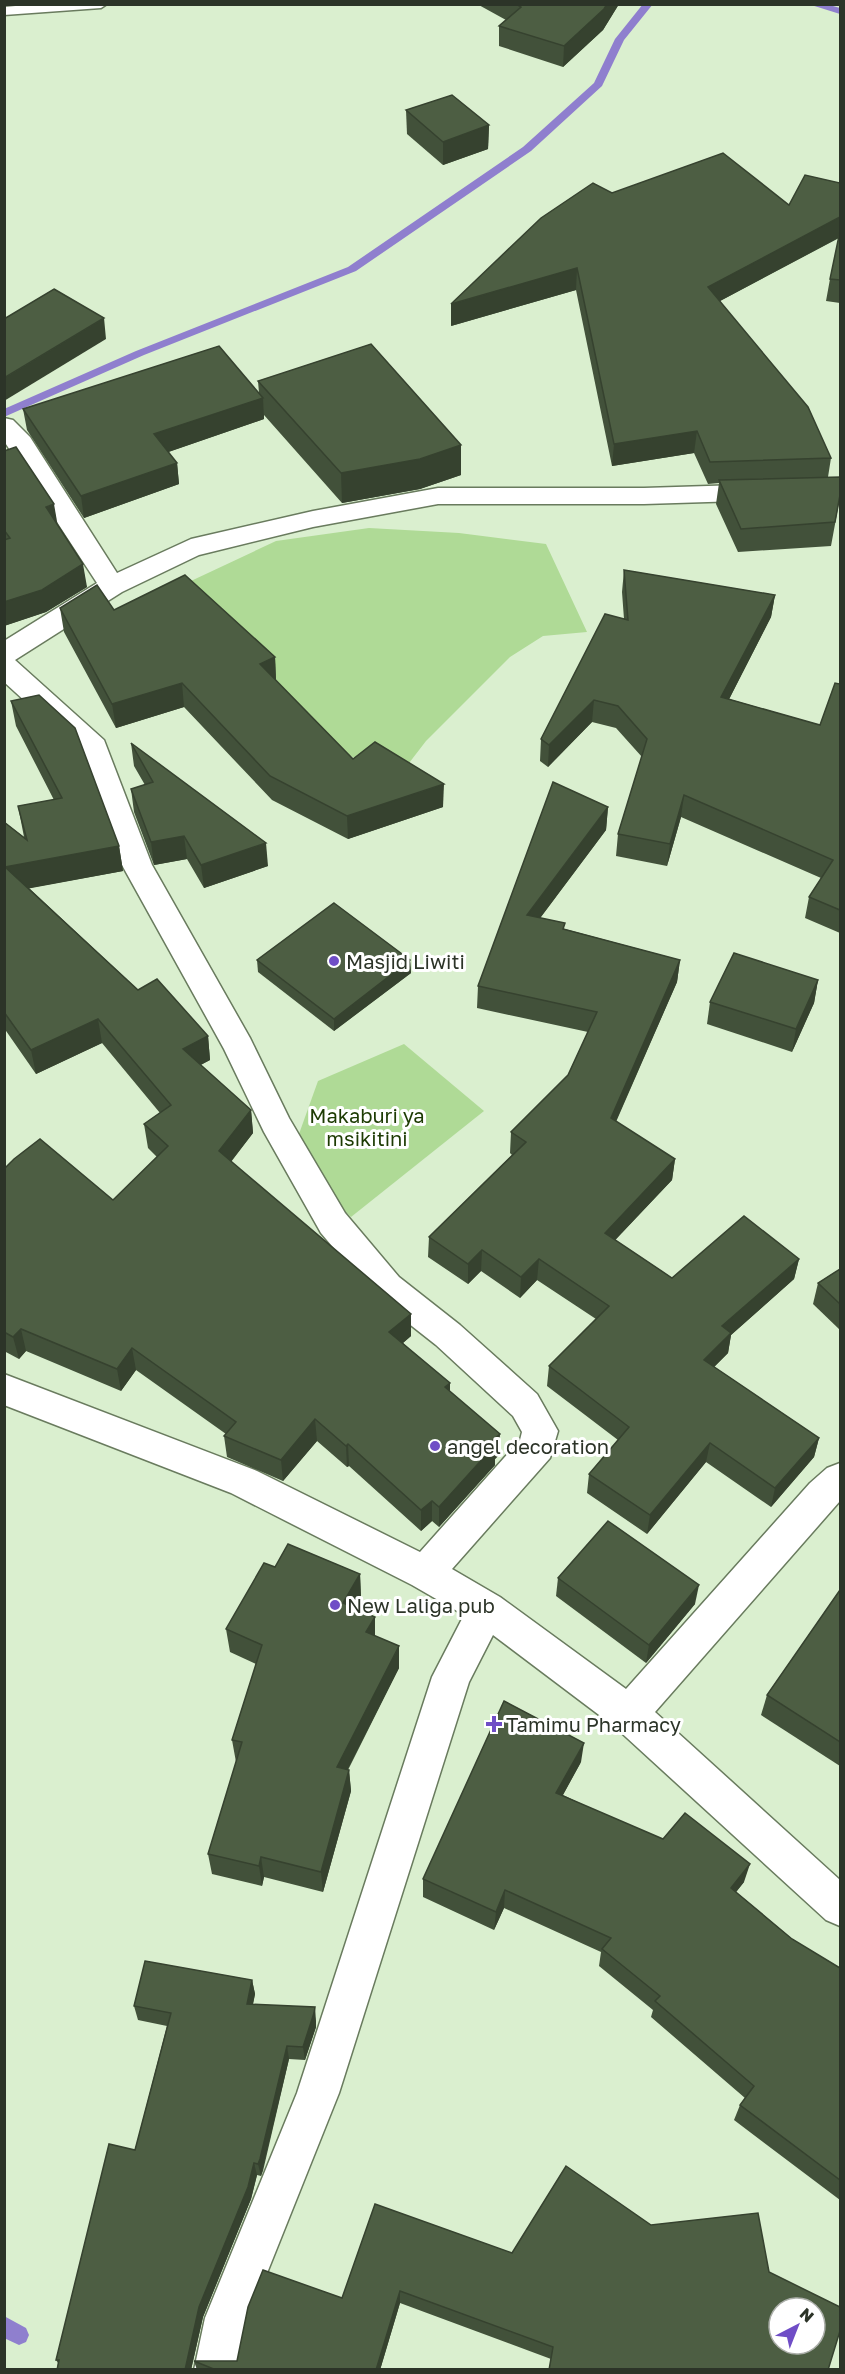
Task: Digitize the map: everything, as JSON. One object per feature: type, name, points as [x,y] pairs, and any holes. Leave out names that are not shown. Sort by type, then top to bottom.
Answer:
[{"type":"street","points":[[4,426],[21,443],[112,586]]},
{"type":"street","points":[[4,654],[112,586],[191,548],[313,519],[438,496],[656,496],[840,490]]},
{"type":"street","points":[[4,666],[94,747],[137,865],[239,1047],[275,1123],[333,1223],[387,1287],[448,1335],[525,1405],[540,1431],[537,1447],[425,1573]]},
{"type":"street","points":[[4,1389],[244,1482],[425,1573],[487,1609],[629,1714],[840,1906]]},
{"type":"street","points":[[629,1714],[823,1494],[840,1479]]},
{"type":"street","points":[[216,2370],[227,2318],[318,2093],[451,1677],[487,1609]]},
{"type":"lane","points":[[4,11],[101,4]]},
{"type":"green space","points":[[369,528],[459,533],[546,544],[587,632],[543,636],[510,657],[426,741],[396,780],[266,711],[161,595],[276,541]]},
{"type":"green space","name":"Makaburi ya msikitini","points":[[404,1044],[484,1111],[351,1217],[290,1159],[318,1081]]},
{"type":"building","points":[[516,4],[607,4],[564,46],[499,26],[521,7]]},
{"type":"building","points":[[452,95],[489,125],[443,142],[406,110]]},
{"type":"building","points":[[723,153],[789,205],[805,175],[840,183],[840,217],[708,287],[808,407],[831,458],[710,462],[697,431],[614,444],[577,268],[451,304],[541,218],[593,183],[612,193]]},
{"type":"building","points":[[840,231],[840,280],[830,279]]},
{"type":"building","points":[[54,289],[104,318],[4,378],[4,319]]},
{"type":"building","points":[[371,344],[461,445],[420,459],[341,473],[258,381]]},
{"type":"building","points":[[219,346],[263,398],[154,434],[177,463],[81,496],[23,409]]},
{"type":"building","points":[[16,447],[54,504],[46,507],[83,564],[42,590],[4,602],[4,540],[10,538],[4,530],[4,451]]},
{"type":"building","points":[[840,477],[840,495],[835,522],[741,529],[719,480]]},
{"type":"building","points":[[624,570],[775,595],[721,697],[820,725],[835,683],[840,684],[840,910],[809,897],[833,860],[684,795],[670,844],[618,834],[647,739],[618,706],[594,700],[549,745],[541,739],[605,614],[628,620]]},
{"type":"building","points":[[185,575],[275,657],[260,664],[353,759],[375,742],[444,784],[347,816],[270,776],[182,683],[112,704],[60,608],[97,585],[114,610]]},
{"type":"building","points":[[39,695],[75,728],[119,846],[5,867],[138,990],[157,979],[208,1036],[183,1049],[251,1110],[219,1151],[411,1314],[389,1332],[450,1383],[445,1387],[500,1434],[492,1441],[496,1444],[439,1507],[432,1501],[421,1510],[348,1444],[346,1446],[315,1419],[281,1460],[224,1436],[236,1422],[132,1348],[117,1369],[21,1329],[13,1337],[4,1332],[4,1169],[40,1139],[113,1200],[168,1146],[144,1124],[171,1105],[98,1019],[31,1050],[4,1012],[4,822],[27,840],[18,806],[62,798],[11,701]]},
{"type":"building","points":[[131,743],[266,843],[201,865],[184,836],[151,842],[131,789],[153,782]]},
{"type":"building","points":[[553,782],[608,807],[527,915],[565,923],[563,929],[680,960],[611,1118],[675,1159],[605,1233],[672,1278],[744,1216],[799,1259],[722,1326],[731,1333],[704,1360],[819,1438],[775,1488],[710,1443],[650,1515],[589,1474],[629,1427],[549,1366],[609,1306],[539,1259],[521,1277],[482,1250],[468,1264],[429,1237],[526,1142],[511,1132],[568,1075],[597,1012],[478,986]]},
{"type":"building","points":[[334,903],[410,960],[334,1019],[257,960]]},
{"type":"building","points":[[734,953],[818,980],[796,1029],[710,1002]]},
{"type":"building","points":[[840,1269],[840,1304],[818,1283]]},
{"type":"building","points":[[608,1521],[699,1585],[649,1645],[558,1578]]},
{"type":"building","points":[[288,1544],[360,1574],[343,1603],[375,1617],[366,1632],[399,1646],[337,1767],[349,1770],[321,1872],[261,1857],[259,1866],[208,1854],[242,1742],[232,1740],[262,1645],[226,1629],[264,1563],[275,1567]]},
{"type":"building","points":[[840,1590],[840,1742],[767,1695]]},
{"type":"building","points":[[504,1701],[584,1743],[556,1793],[663,1839],[685,1813],[750,1864],[731,1888],[792,1939],[840,1968],[840,2180],[740,2105],[754,2086],[655,2001],[660,1996],[602,1949],[611,1938],[505,1890],[496,1912],[423,1879]]},
{"type":"building","points":[[145,1961],[252,1980],[247,2004],[315,2007],[314,2013],[303,2047],[287,2046],[260,2159],[258,2164],[254,2163],[248,2187],[199,2307],[185,2370],[57,2370],[59,2360],[56,2360],[109,2144],[135,2150],[171,2013],[134,2006]]},
{"type":"building","points":[[566,2166],[651,2225],[758,2213],[769,2272],[818,2296],[767,2296],[767,2356],[827,2356],[827,2301],[840,2307],[840,2331],[828,2370],[549,2370],[553,2347],[400,2291],[376,2370],[216,2370],[194,2361],[237,2361],[248,2307],[263,2270],[342,2298],[375,2204],[512,2253]]},
{"type":"waterway","points":[[4,414],[140,353],[352,269],[527,149],[598,84],[620,39],[649,4]]},
{"type":"waterway","points":[[812,4],[840,11]]},
{"type":"waterway","points":[[4,2326],[19,2335]]},
{"type":"place","name":"Masjid Liwiti","points":[[334,961]]},
{"type":"place","name":"angel decoration","points":[[435,1446]]},
{"type":"place","name":"New Laliga pub","points":[[335,1605]]},
{"type":"place","name":"Tamimu Pharmacy","points":[[494,1724]]}]
